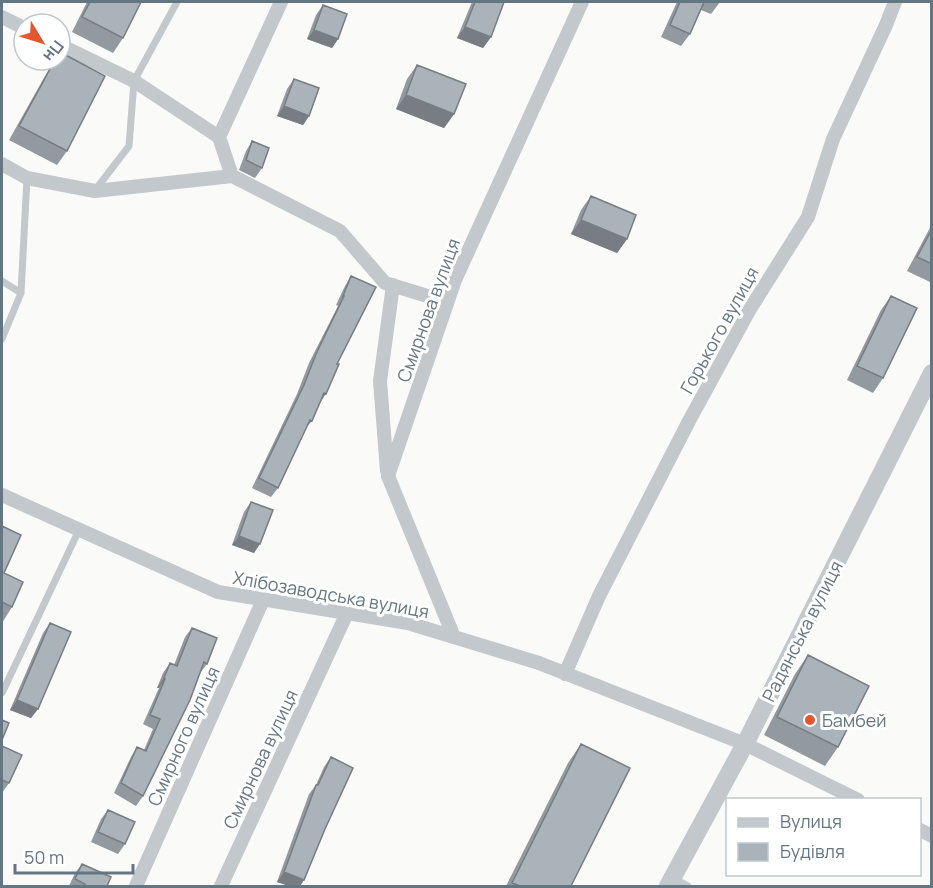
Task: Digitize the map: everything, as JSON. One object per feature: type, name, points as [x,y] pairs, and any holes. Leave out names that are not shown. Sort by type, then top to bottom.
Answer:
[{"type":"street","points":[[219,137],[281,2]]},
{"type":"street","name":"Смирнова вулиця","points":[[388,476],[454,280],[582,2]]},
{"type":"street","name":"Горького вулиця","points":[[566,674],[599,596],[689,421],[750,309],[808,217],[833,139],[895,2]]},
{"type":"street","points":[[72,51],[134,81],[219,137],[232,176]]},
{"type":"street","points":[[2,164],[27,178],[95,191],[232,176],[340,231],[385,283],[447,302]]},
{"type":"street","points":[[393,285],[380,381],[388,476],[454,637]]},
{"type":"street","name":"Радянська вулиця","points":[[676,884],[932,373]]},
{"type":"street","name":"Хлібозаводська вулиця","points":[[2,495],[218,592],[408,623],[539,663],[745,744],[854,798]]},
{"type":"street","name":"Смирного вулиця","points":[[136,886],[263,600]]},
{"type":"street","name":"Смирнова вулиця","points":[[221,886],[347,613]]},
{"type":"lane","points":[[95,191],[129,146],[134,81],[177,2]]},
{"type":"lane","points":[[2,339],[21,293],[27,178]]},
{"type":"lane","points":[[2,281],[21,293]]},
{"type":"lane","points":[[2,693],[79,530]]},
{"type":"building","points":[[90,2],[141,2],[123,38],[82,17]]},
{"type":"building","points":[[475,2],[504,2],[491,37],[465,27]]},
{"type":"building","points":[[680,2],[704,2],[690,34],[670,25]]},
{"type":"building","points":[[323,5],[347,14],[338,39],[314,30]]},
{"type":"building","points":[[72,58],[105,76],[67,151],[19,126],[48,72],[72,72]]},
{"type":"building","points":[[417,65],[466,84],[454,114],[406,95]]},
{"type":"building","points":[[294,79],[319,88],[309,116],[284,106]]},
{"type":"building","points":[[252,141],[269,148],[262,168],[246,160]]},
{"type":"building","points":[[591,196],[636,215],[627,239],[581,220]]},
{"type":"building","points":[[932,229],[932,264],[917,257]]},
{"type":"building","points":[[351,276],[376,287],[337,364],[339,364],[326,394],[324,393],[312,421],[310,420],[278,488],[259,478],[304,385]]},
{"type":"building","points":[[891,296],[917,308],[883,378],[857,366]]},
{"type":"building","points":[[251,502],[273,510],[260,544],[239,536]]},
{"type":"building","points":[[2,526],[21,535],[4,573],[23,582],[12,607],[2,602]]},
{"type":"building","points":[[50,623],[71,632],[38,709],[17,700]]},
{"type":"building","points":[[192,628],[217,638],[207,664],[204,662],[190,700],[143,796],[121,783],[137,747],[146,751],[160,719],[150,715],[170,663],[177,666]]},
{"type":"building","name":"Бамбей","points":[[808,655],[869,686],[838,747],[777,717]]},
{"type":"building","points":[[2,720],[9,723],[2,740]]},
{"type":"building","points":[[581,744],[630,768],[571,886],[520,886],[512,883]]},
{"type":"building","points":[[2,746],[22,755],[9,783],[2,780]]},
{"type":"building","points":[[331,757],[353,768],[304,880],[284,872],[316,785]]},
{"type":"building","points":[[108,810],[135,822],[125,844],[98,832]]},
{"type":"building","points":[[82,864],[111,877],[107,886],[84,886],[85,884],[75,879]]},
{"type":"place","name":"Бамбей","points":[[810,720]]}]
